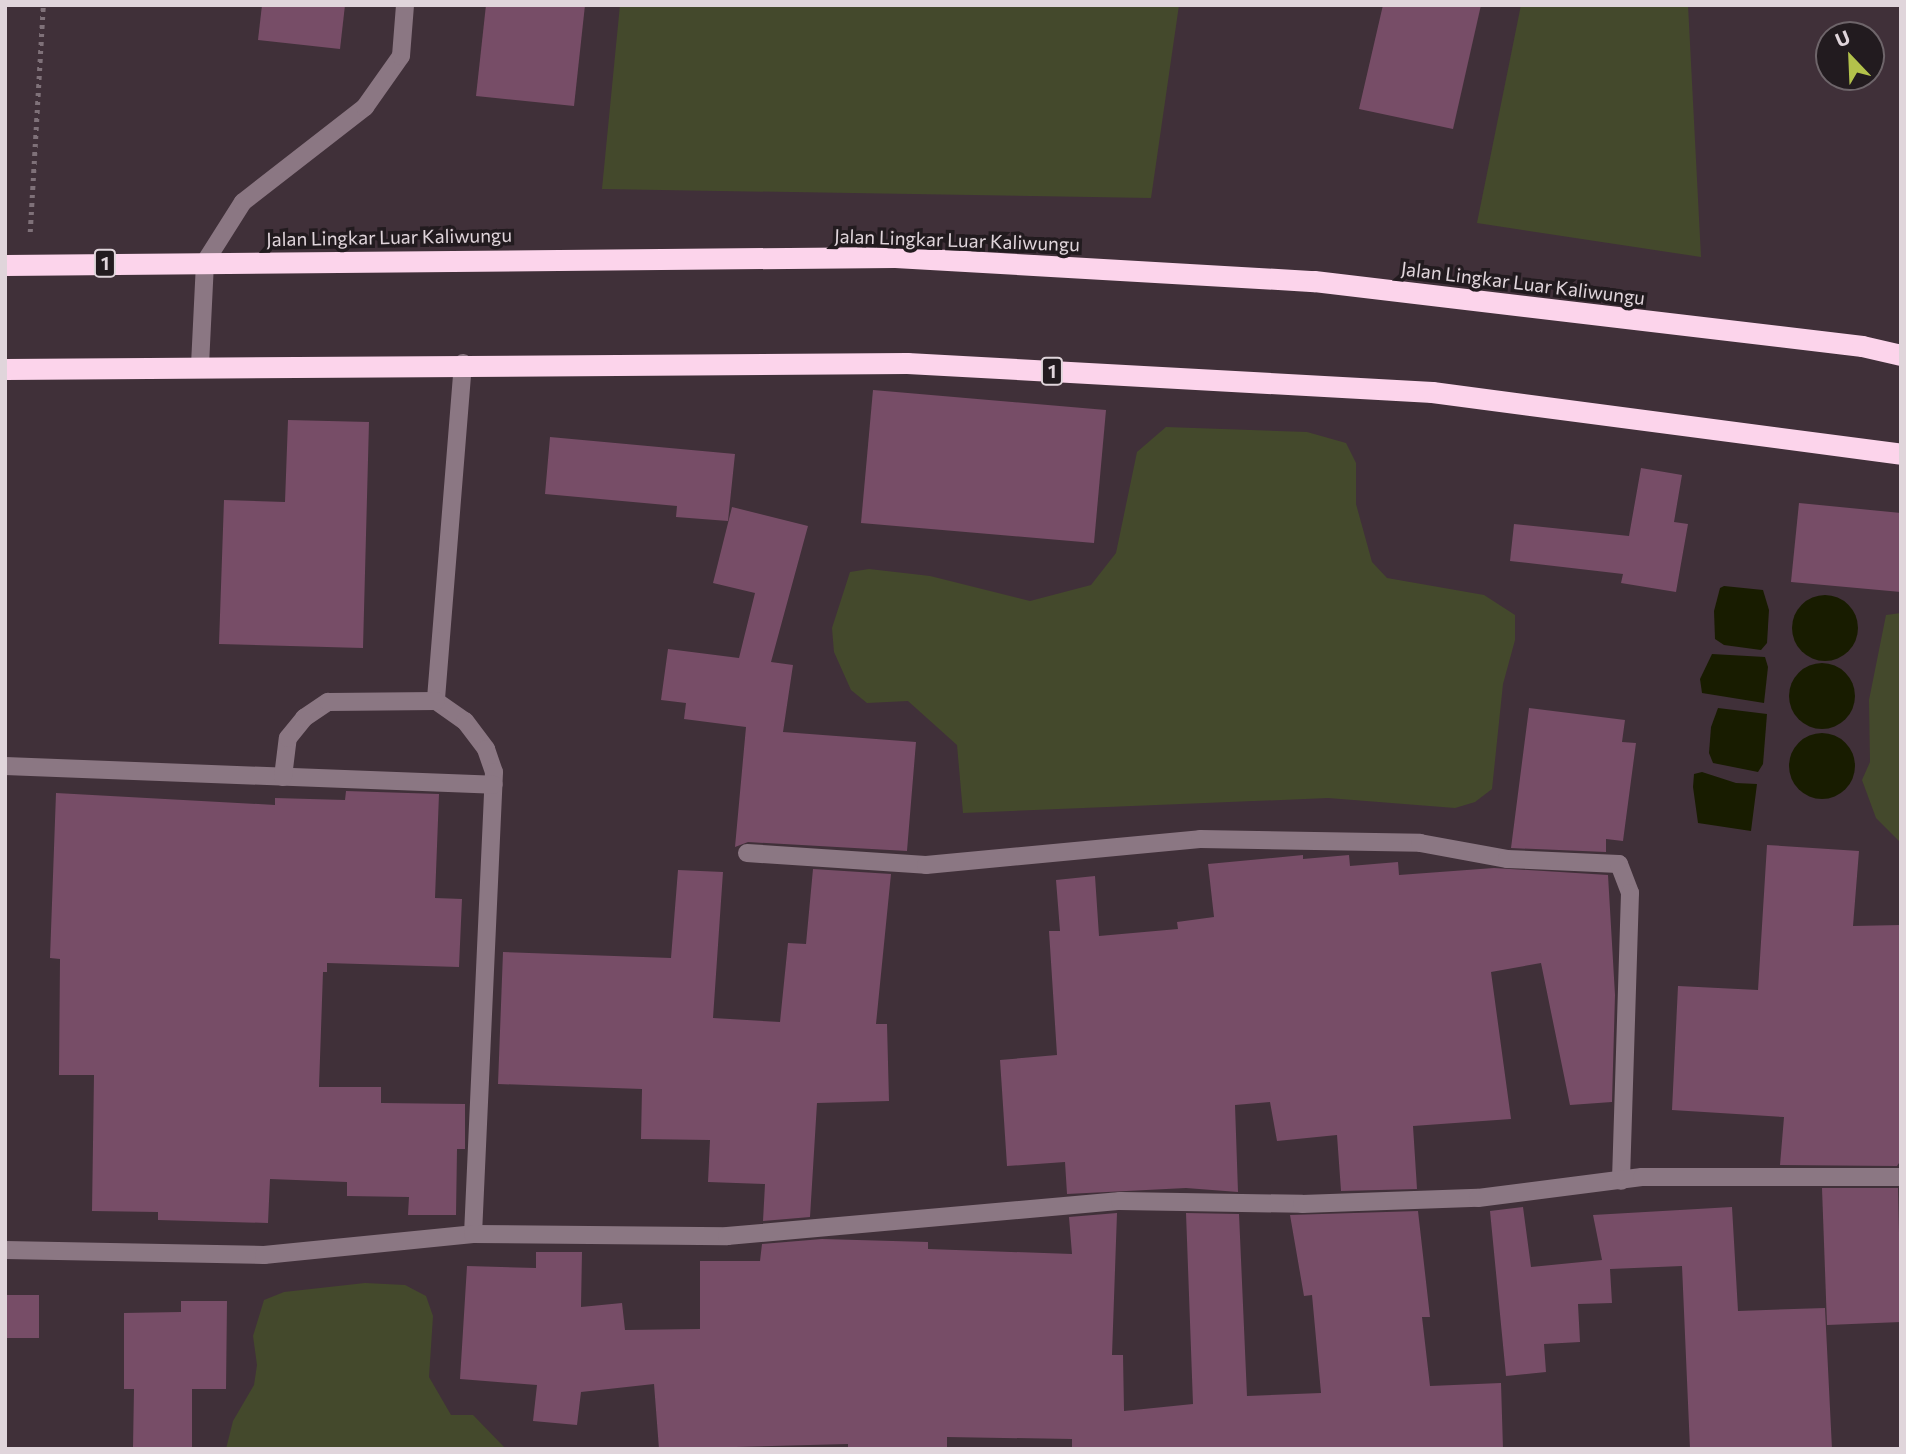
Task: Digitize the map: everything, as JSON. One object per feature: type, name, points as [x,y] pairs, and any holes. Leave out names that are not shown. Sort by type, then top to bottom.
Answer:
[{"type":"highway","name":"Jalan Lingkar Luar Kaliwungu","points":[[5,265],[895,257],[1314,281],[1849,345],[1901,355]]},
{"type":"highway","name":"1","points":[[5,369],[463,363],[907,363],[1432,392],[1901,454]]},
{"type":"street","points":[[200,365],[205,262],[243,202],[365,107],[401,56],[405,5]]},
{"type":"street","points":[[436,701],[463,363]]},
{"type":"street","points":[[283,777],[288,738],[304,718],[328,702],[436,701],[465,721],[486,749],[494,779],[473,1234]]},
{"type":"street","points":[[5,766],[283,777],[494,779]]},
{"type":"street","points":[[747,853],[926,864],[1200,839],[1420,843],[1507,859],[1619,864],[1630,893],[1621,1181]]},
{"type":"street","points":[[5,1250],[264,1255],[473,1234],[727,1236],[1119,1200],[1302,1204],[1478,1198],[1642,1177],[1901,1177]]},
{"type":"path","points":[[29,264],[43,5]]},
{"type":"shaded area","points":[[620,5],[1179,5],[1151,198],[602,189]]},
{"type":"shaded area","points":[[1521,5],[1688,5],[1701,257],[1477,223]]},
{"type":"shaded area","points":[[1166,427],[1307,432],[1346,443],[1356,463],[1356,504],[1372,562],[1387,578],[1484,595],[1515,615],[1515,640],[1503,684],[1492,789],[1475,802],[1455,808],[1328,798],[963,813],[957,745],[908,701],[867,703],[851,690],[834,652],[832,628],[850,572],[869,569],[930,576],[1030,601],[1091,585],[1116,553],[1137,452]]},
{"type":"shaded area","points":[[1724,586],[1763,590],[1769,610],[1767,643],[1761,650],[1724,645],[1715,639],[1714,611],[1720,588]]},
{"type":"shaded area","points":[[1825,595],[1838,598],[1848,605],[1855,615],[1858,628],[1855,641],[1848,651],[1838,658],[1825,661],[1812,658],[1802,651],[1795,641],[1792,628],[1795,615],[1802,605],[1812,598]]},
{"type":"shaded area","points":[[1901,613],[1901,843],[1876,818],[1862,780],[1870,762],[1869,700],[1886,615]]},
{"type":"shaded area","points":[[1712,654],[1765,657],[1768,667],[1764,703],[1702,693],[1700,679]]},
{"type":"shaded area","points":[[1822,663],[1835,666],[1845,673],[1852,683],[1855,696],[1852,709],[1845,719],[1835,726],[1822,729],[1809,726],[1799,719],[1792,709],[1789,696],[1792,683],[1799,673],[1809,666]]},
{"type":"shaded area","points":[[1718,708],[1767,714],[1763,764],[1758,772],[1713,763],[1709,753],[1711,727]]},
{"type":"shaded area","points":[[1822,733],[1835,736],[1845,743],[1852,753],[1855,766],[1852,779],[1845,789],[1835,796],[1822,799],[1809,796],[1799,789],[1792,779],[1789,766],[1792,753],[1799,743],[1809,736]]},
{"type":"shaded area","points":[[1702,772],[1736,783],[1757,784],[1751,831],[1698,823],[1694,774]]},
{"type":"shaded area","points":[[365,1283],[405,1285],[426,1296],[433,1316],[429,1377],[451,1415],[473,1415],[506,1449],[226,1449],[233,1421],[254,1385],[257,1365],[253,1336],[264,1300],[284,1292]]},
{"type":"building","points":[[262,5],[345,5],[340,49],[258,40]]},
{"type":"building","points":[[486,5],[585,5],[574,106],[476,96]]},
{"type":"building","points":[[1383,5],[1481,5],[1453,129],[1359,109]]},
{"type":"building","points":[[873,390],[1106,410],[1094,543],[861,523]]},
{"type":"building","points":[[288,420],[369,422],[363,648],[219,644],[224,500],[285,502]]},
{"type":"building","points":[[550,437],[735,454],[728,521],[676,517],[677,506],[545,494]]},
{"type":"building","points":[[1641,468],[1682,475],[1674,522],[1688,524],[1676,592],[1621,583],[1623,574],[1510,561],[1514,524],[1629,536]]},
{"type":"building","points":[[1799,503],[1901,513],[1901,592],[1791,582]]},
{"type":"building","points":[[732,507],[808,526],[771,662],[793,665],[783,732],[916,742],[907,851],[748,842],[735,847],[746,727],[684,719],[686,703],[661,700],[668,649],[739,658],[755,593],[713,583]]},
{"type":"building","points":[[1529,708],[1625,720],[1622,742],[1636,743],[1623,841],[1606,839],[1606,852],[1511,848]]},
{"type":"building","points":[[346,791],[439,794],[435,898],[462,899],[459,967],[327,963],[327,972],[323,972],[319,1087],[381,1087],[381,1103],[465,1104],[465,1149],[457,1149],[456,1215],[408,1215],[409,1197],[347,1196],[347,1182],[270,1179],[268,1223],[158,1220],[158,1212],[92,1211],[94,1075],[59,1075],[60,959],[50,958],[56,793],[275,805],[275,798],[345,800]]},
{"type":"building","points":[[1767,845],[1859,851],[1853,926],[1901,925],[1901,1160],[1897,1166],[1780,1165],[1784,1117],[1672,1110],[1678,986],[1758,990]]},
{"type":"building","points":[[1303,855],[1303,859],[1349,855],[1350,866],[1398,862],[1399,875],[1494,868],[1608,875],[1615,995],[1612,1102],[1570,1105],[1541,963],[1491,972],[1511,1119],[1413,1126],[1417,1189],[1341,1191],[1337,1135],[1277,1141],[1270,1102],[1235,1105],[1238,1192],[1186,1188],[1067,1194],[1065,1162],[1007,1166],[1000,1060],[1057,1055],[1049,931],[1060,931],[1056,880],[1095,876],[1099,936],[1178,929],[1177,922],[1214,917],[1208,864]]},
{"type":"building","points":[[813,869],[891,874],[876,1024],[887,1024],[889,1101],[817,1103],[810,1217],[763,1221],[765,1184],[708,1182],[710,1140],[641,1139],[642,1089],[498,1084],[503,952],[671,958],[678,870],[723,872],[713,1018],[780,1022],[788,943],[806,944]]},
{"type":"building","points":[[1822,1188],[1898,1188],[1901,1322],[1827,1325]]},
{"type":"building","points":[[1523,1207],[1531,1267],[1602,1260],[1593,1215],[1732,1207],[1738,1311],[1825,1308],[1832,1449],[1690,1449],[1682,1266],[1610,1269],[1612,1303],[1578,1304],[1580,1342],[1544,1344],[1546,1372],[1506,1376],[1490,1211]]},
{"type":"building","points":[[1418,1211],[1430,1317],[1422,1317],[1430,1386],[1501,1383],[1503,1449],[1072,1449],[1072,1439],[947,1437],[947,1449],[848,1449],[848,1444],[659,1449],[654,1384],[581,1392],[577,1425],[533,1421],[537,1385],[460,1379],[467,1266],[536,1268],[536,1252],[582,1252],[581,1307],[622,1303],[625,1330],[700,1329],[700,1261],[760,1261],[762,1244],[822,1239],[928,1242],[928,1249],[1072,1254],[1069,1217],[1117,1213],[1112,1355],[1123,1355],[1124,1411],[1193,1404],[1186,1213],[1239,1214],[1247,1396],[1321,1393],[1312,1295],[1304,1296],[1290,1215]]},
{"type":"building","points":[[5,1295],[39,1295],[39,1338],[5,1338]]},
{"type":"building","points":[[181,1301],[227,1301],[226,1389],[192,1389],[192,1447],[133,1447],[134,1389],[124,1389],[124,1313],[181,1312]]}]
